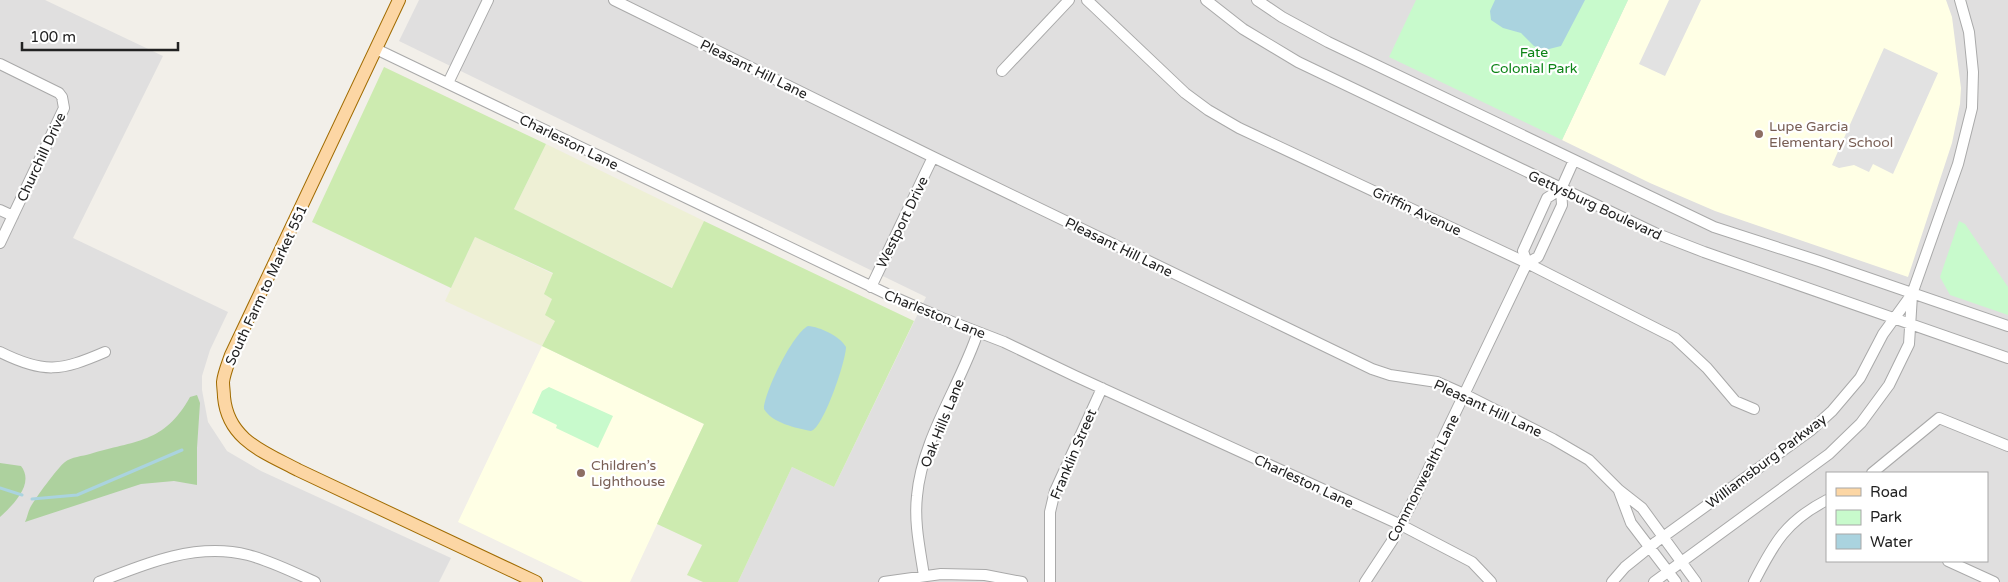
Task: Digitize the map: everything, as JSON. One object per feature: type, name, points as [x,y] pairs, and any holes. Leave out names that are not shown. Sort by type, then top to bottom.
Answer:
[{"type":"main road","name":"South Farm to Market 551","points":[[399,0],[231,355],[223,382],[225,408],[229,422],[244,438],[263,452],[536,582]]},
{"type":"street","points":[[448,83],[488,0]]},
{"type":"street","name":"Pleasant Hill Lane","points":[[614,0],[933,157],[1372,369],[1390,375],[1437,382],[1553,439],[1590,460],[1619,490],[1642,508],[1696,582]]},
{"type":"street","points":[[1002,71],[1068,0]]},
{"type":"street","name":"Griffin Avenue","points":[[1087,0],[1185,92],[1208,110],[1239,128],[1527,263],[1675,338],[1707,368],[1735,401],[1754,409]]},
{"type":"street","name":"Gettysburg Boulevard","points":[[1206,0],[1243,29],[1289,57],[1561,189],[1671,240],[2008,358]]},
{"type":"street","points":[[1257,0],[1290,22],[1328,42],[1714,227],[1819,260],[2008,326]]},
{"type":"street","name":"Williamsburg Parkway","points":[[1654,582],[1816,464],[1850,434],[1871,411],[1896,374],[1909,344],[1912,294],[1961,158],[1972,108],[1972,52],[1969,32],[1960,0]]},
{"type":"street","name":"Charleston Lane","points":[[376,49],[871,287],[942,318],[1004,342],[1400,525],[1472,562],[1491,582]]},
{"type":"street","name":"Churchill Drive","points":[[0,64],[54,90],[62,97],[64,102],[63,114],[0,243]]},
{"type":"street","name":"Westport Drive","points":[[871,287],[933,157]]},
{"type":"street","points":[[1561,189],[1574,160]]},
{"type":"street","name":"Commonwealth Lane","points":[[1365,582],[1400,525],[1527,263],[1538,257],[1562,205],[1561,189],[1547,198],[1523,250],[1527,263]]},
{"type":"street","points":[[0,210],[13,216]]},
{"type":"street","name":"Williamsburg Parkway","points":[[1612,582],[1625,567],[1650,547],[1804,435],[1832,411],[1860,378],[1883,334],[1912,294]]},
{"type":"street","name":"Oak Hills Lane","points":[[924,576],[916,525],[917,496],[923,460],[970,356],[978,332]]},
{"type":"street","points":[[0,352],[31,366],[55,369],[84,362],[105,352]]},
{"type":"street","name":"Franklin Street","points":[[1050,582],[1050,512],[1066,464],[1102,388]]},
{"type":"street","points":[[1873,472],[1939,418],[2008,446]]},
{"type":"street","name":"Pleasant Hill Lane","points":[[1619,490],[1631,522],[1676,582]]},
{"type":"street","points":[[1754,582],[1770,550],[1783,532],[1806,512],[1826,501]]},
{"type":"street","points":[[99,582],[151,561],[210,551],[246,554],[280,566],[315,582]]},
{"type":"street","points":[[1950,562],[1994,582]]},
{"type":"street","points":[[884,582],[941,574],[985,574],[1022,582]]},
{"type":"shaded area","points":[[0,0],[45,0],[163,56],[73,238],[228,312],[210,350],[202,376],[202,390],[208,422],[227,451],[261,471],[451,558],[439,582],[0,582]]},
{"type":"shaded area","points":[[419,0],[2008,0],[2008,582],[738,582],[792,467],[834,487],[926,297],[399,41]]},
{"type":"shaded area","name":"Lupe Garcia Elementary School","points":[[1628,0],[1946,0],[1952,17],[1961,88],[1960,104],[1952,143],[1908,277],[1715,211],[1650,183],[1562,140]]},
{"type":"shaded area","points":[[1669,0],[1701,0],[1665,76],[1639,64]]},
{"type":"shaded area","points":[[1884,48],[1938,73],[1893,174],[1873,164],[1869,172],[1854,165],[1839,168],[1832,165]]},
{"type":"shaded area","points":[[546,144],[704,221],[673,288],[514,209]]},
{"type":"shaded area","points":[[475,237],[553,274],[552,299],[555,321],[542,346],[445,301]]},
{"type":"shaded area","name":"Children’s Lighthouse","points":[[542,346],[704,424],[630,582],[583,582],[458,522]]},
{"type":"green space","name":"Fate Colonial Park","points":[[1416,0],[1628,0],[1562,140],[1389,57]]},
{"type":"green space","points":[[384,67],[546,144],[514,209],[672,288],[704,221],[914,321],[834,487],[792,467],[738,582],[703,582],[687,575],[702,545],[657,524],[704,424],[542,346],[555,321],[545,315],[552,299],[544,294],[553,273],[475,237],[451,288],[312,222]]},
{"type":"green space","points":[[1959,221],[1965,224],[2008,287],[2008,315],[1950,295],[1940,277]]},
{"type":"green space","points":[[549,387],[613,416],[598,448],[556,428],[557,425],[532,413],[542,391]]},
{"type":"green space","points":[[197,395],[200,403],[197,485],[174,481],[141,484],[25,522],[36,498],[65,462],[135,442],[159,432],[170,424],[190,397]]},
{"type":"green space","points":[[0,463],[21,466],[25,473],[25,480],[21,494],[0,517]]},
{"type":"water","points":[[1495,0],[1585,0],[1561,46],[1545,50],[1534,46],[1521,33],[1503,28],[1491,20],[1490,11]]},
{"type":"water","points":[[808,326],[829,333],[839,339],[846,347],[838,379],[822,419],[811,431],[778,421],[764,409],[765,401],[780,364],[795,340]]},
{"type":"waterway","points":[[32,499],[77,495],[182,450]]},
{"type":"waterway","points":[[0,488],[22,495]]},
{"type":"place","name":"Lupe Garcia Elementary School","points":[[1759,134]]},
{"type":"place","name":"Children’s Lighthouse","points":[[581,473]]}]
